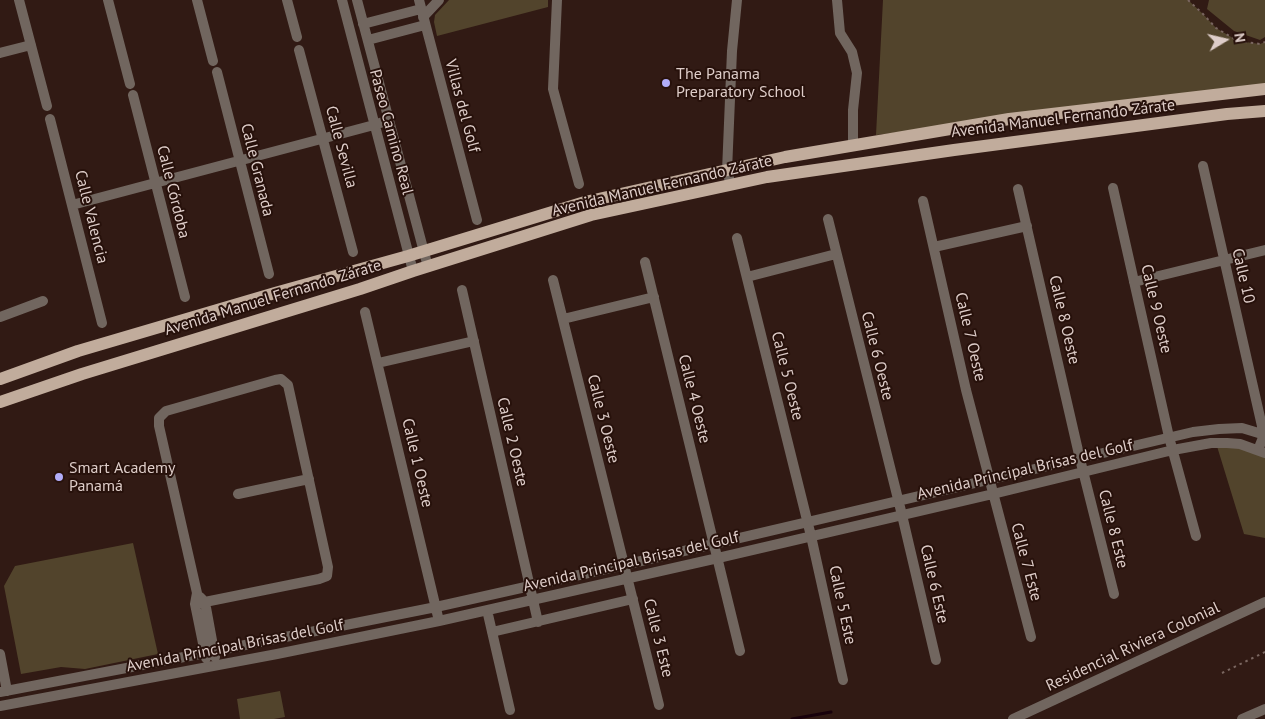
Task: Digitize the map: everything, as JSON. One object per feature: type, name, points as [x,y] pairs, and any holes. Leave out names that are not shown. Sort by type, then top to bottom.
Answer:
[{"type":"main road","name":"Avenida Manuel Fernando Zárate","points":[[0,379],[78,351],[275,292],[355,272],[585,202],[785,157],[1008,119],[1265,89]]},
{"type":"main road","name":"Avenida Manuel Fernando Zárate","points":[[0,402],[82,374],[360,289],[591,215],[767,177],[964,148],[1227,114],[1265,111]]},
{"type":"street","points":[[18,0],[47,106]]},
{"type":"street","points":[[108,0],[130,84]]},
{"type":"street","points":[[197,0],[213,61]]},
{"type":"street","points":[[287,0],[296,37]]},
{"type":"street","name":"Paseo Camino Real","points":[[342,0],[413,271]]},
{"type":"street","name":"Paseo Camino Real","points":[[357,0],[428,266]]},
{"type":"street","points":[[368,40],[422,13],[439,0]]},
{"type":"street","points":[[557,0],[553,89],[579,184]]},
{"type":"street","points":[[731,185],[727,171],[732,51],[737,0]]},
{"type":"street","points":[[837,0],[840,33],[852,52],[857,72],[853,110],[853,146]]},
{"type":"street","points":[[363,24],[422,13]]},
{"type":"street","name":"Villas del Golf","points":[[422,13],[477,220]]},
{"type":"street","points":[[0,53],[31,45]]},
{"type":"street","name":"Calle Sevilla","points":[[299,50],[354,252]]},
{"type":"street","name":"Calle Granada","points":[[217,72],[269,274]]},
{"type":"street","name":"Calle Córdoba","points":[[133,95],[185,297]]},
{"type":"street","name":"Calle Valencia","points":[[50,118],[102,323]]},
{"type":"street","points":[[72,205],[389,120]]},
{"type":"street","name":"Calle 10","points":[[1203,166],[1265,435]]},
{"type":"street","name":"Calle 9 Oeste","points":[[1113,188],[1169,437],[1196,536]]},
{"type":"street","name":"Calle 8 Oeste","points":[[1018,189],[1083,473]]},
{"type":"street","name":"Calle 7 Oeste","points":[[923,200],[966,390],[993,494]]},
{"type":"street","name":"Calle 6 Oeste","points":[[828,219],[902,515]]},
{"type":"street","points":[[934,247],[1027,226]]},
{"type":"street","name":"Calle 5 Oeste","points":[[737,238],[811,536]]},
{"type":"street","points":[[1134,282],[1265,250]]},
{"type":"street","points":[[747,277],[836,254]]},
{"type":"street","name":"Calle 4 Oeste","points":[[645,262],[740,651]]},
{"type":"street","name":"Calle 3 Oeste","points":[[553,280],[628,579]]},
{"type":"street","name":"Calle 2 Oeste","points":[[462,290],[538,622]]},
{"type":"street","points":[[563,319],[654,297]]},
{"type":"street","points":[[0,318],[44,301]]},
{"type":"street","name":"Calle 1 Oeste","points":[[365,312],[439,621]]},
{"type":"street","points":[[378,363],[474,342]]},
{"type":"street","points":[[199,599],[319,580],[327,576],[328,567],[288,385],[281,379],[166,411],[159,418],[159,426],[199,599],[212,666]]},
{"type":"street","name":"Avenida Principal Brisas del Golf","points":[[4,691],[436,607],[1193,432],[1242,428],[1265,435]]},
{"type":"street","points":[[1261,451],[1265,435]]},
{"type":"street","name":"Avenida Principal Brisas del Golf","points":[[0,706],[390,632],[628,579],[1083,473],[1173,450],[1211,443],[1228,443],[1240,444],[1261,451]]},
{"type":"street","name":"Calle 8 Este","points":[[1083,473],[1114,594]]},
{"type":"street","points":[[238,494],[309,479]]},
{"type":"street","name":"Calle 7 Este","points":[[993,494],[1031,637]]},
{"type":"street","name":"Calle 6 Este","points":[[902,515],[936,660]]},
{"type":"street","name":"Calle 5 Este","points":[[811,536],[843,680]]},
{"type":"street","name":"Calle 3 Este","points":[[628,579],[659,705]]},
{"type":"street","points":[[492,632],[633,599]]},
{"type":"street","name":"Residencial Riviera Colonial","points":[[1013,719],[1265,602]]},
{"type":"street","points":[[487,610],[510,710]]},
{"type":"street","points":[[0,654],[4,691]]},
{"type":"street","points":[[1242,719],[1265,709]]},
{"type":"path","points":[[1188,0],[1216,28],[1238,41],[1260,44],[1265,42]]},
{"type":"path","points":[[1222,673],[1265,652]]},
{"type":"shaded area","points":[[449,0],[548,0],[548,7],[437,36],[434,22],[435,15]]},
{"type":"shaded area","points":[[883,0],[1188,0],[1216,28],[1238,41],[1260,44],[1265,42],[1265,89],[876,135]]},
{"type":"shaded area","points":[[1209,0],[1265,0],[1265,37],[1260,40],[1234,31],[1207,9]]},
{"type":"shaded area","points":[[1216,443],[1265,453],[1265,538],[1244,534]]},
{"type":"shaded area","points":[[133,543],[158,654],[85,669],[61,667],[21,674],[4,586],[15,566]]},
{"type":"shaded area","points":[[280,691],[285,717],[274,719],[240,719],[237,699]]},
{"type":"waterway","points":[[792,719],[831,712]]},
{"type":"place","name":"The Panama Preparatory School","points":[[666,83]]},
{"type":"place","name":"Smart Academy Panamá","points":[[59,477]]}]
